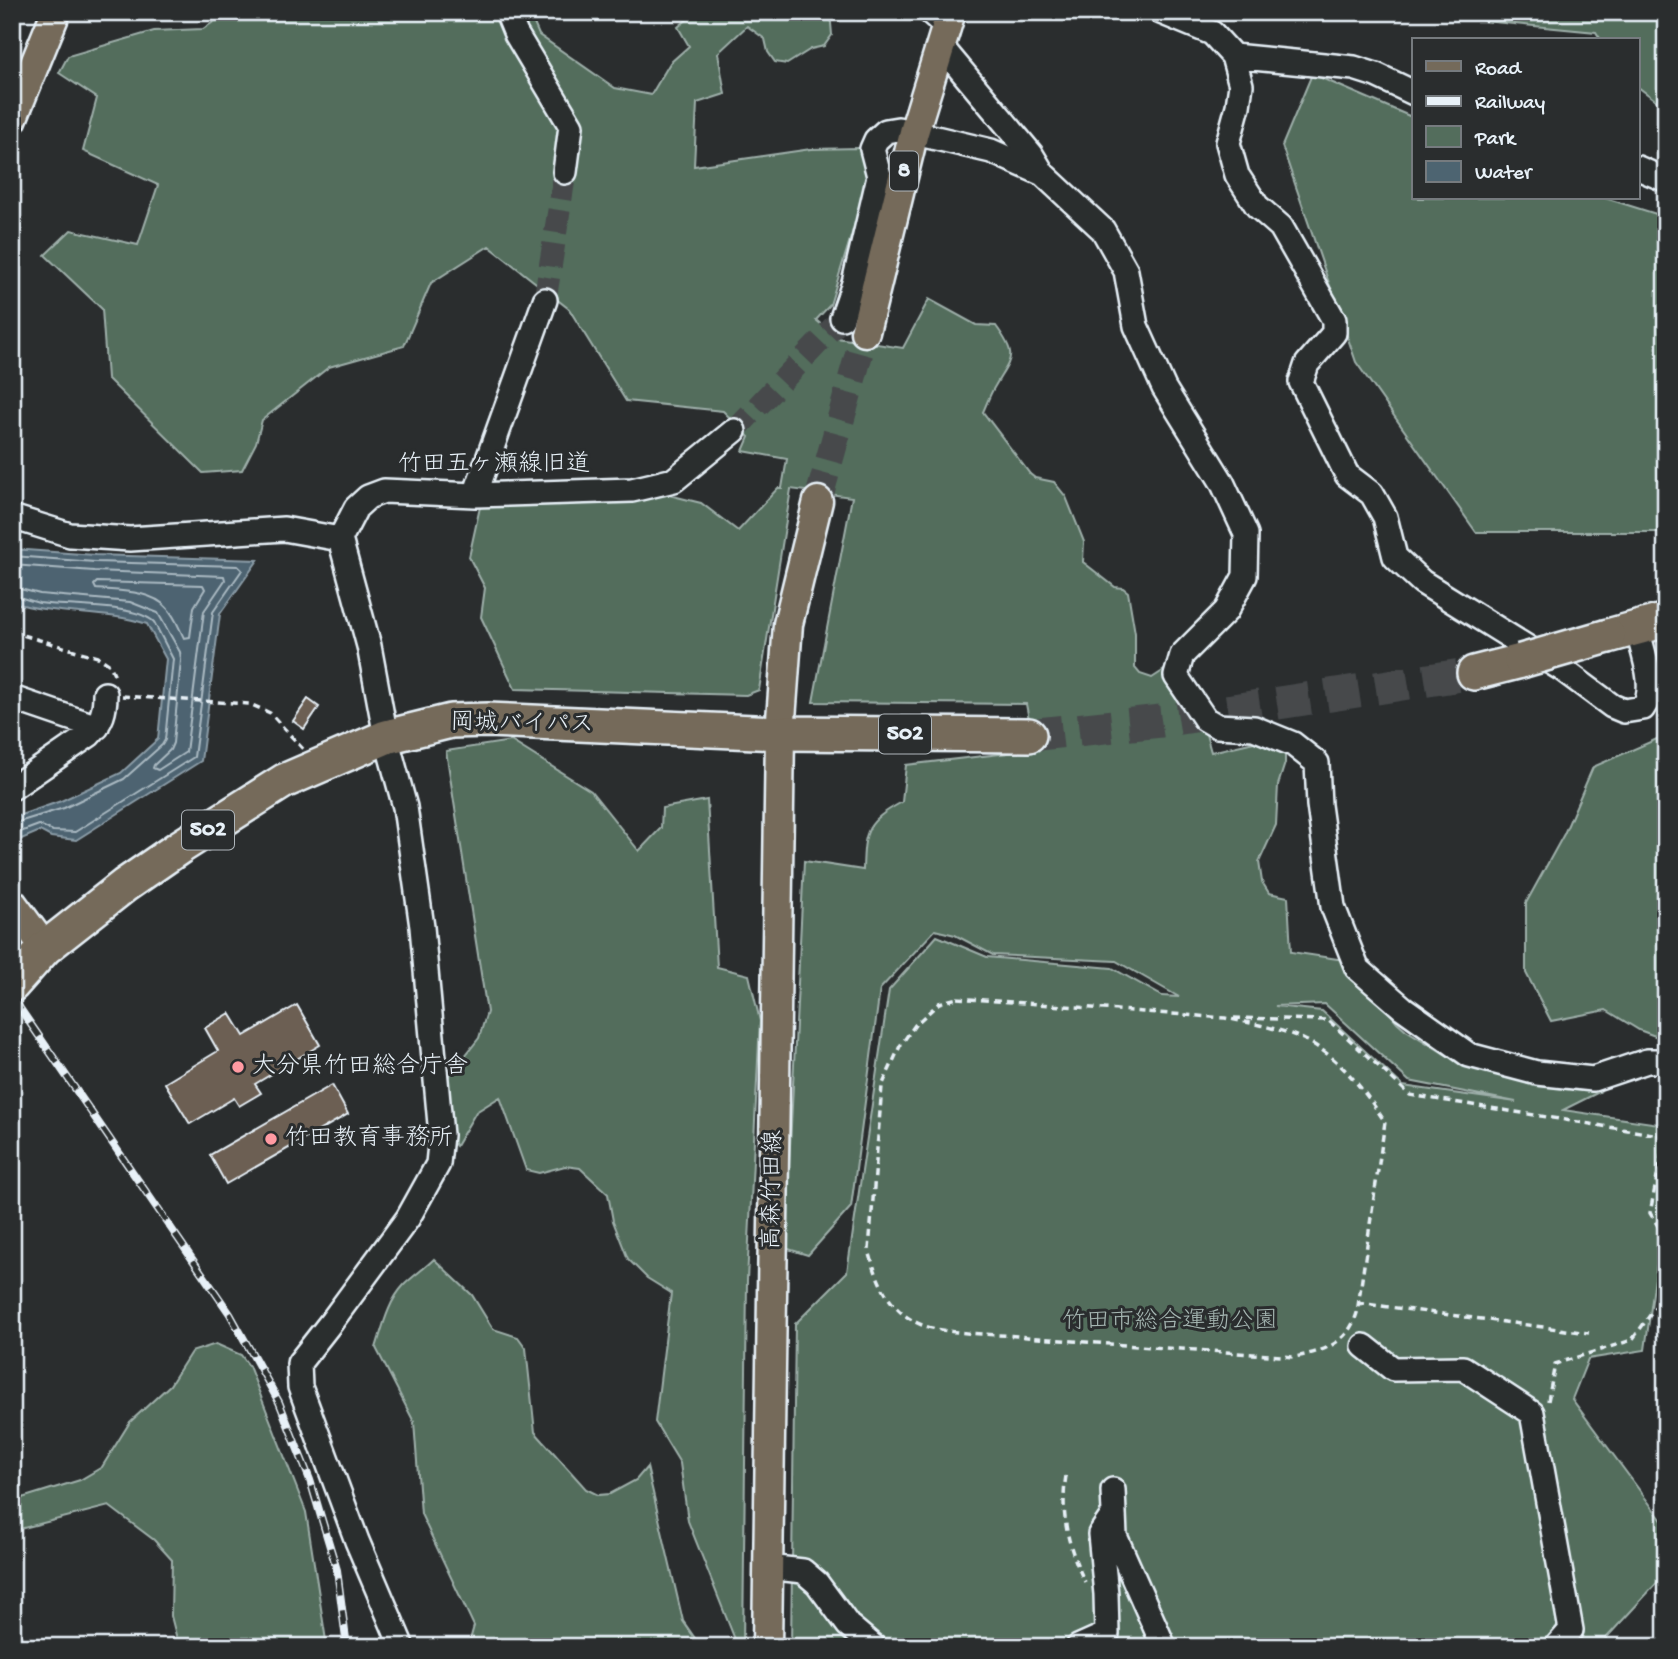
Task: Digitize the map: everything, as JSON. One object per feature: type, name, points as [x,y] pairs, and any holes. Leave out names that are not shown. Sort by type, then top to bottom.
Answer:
[{"type":"highway","points":[[1474,673],[1637,628]]},
{"type":"highway","name":"岡城バイパス","points":[[12,985],[45,947],[136,878],[284,781],[386,737],[451,721],[488,720],[780,733],[1029,735]]},
{"type":"main road","points":[[12,120],[55,12]]},
{"type":"main road","name":"8","points":[[854,325],[914,132],[942,24]]},
{"type":"main road","name":"高森竹田線","points":[[767,1647],[780,733],[788,624],[818,501]]},
{"type":"main road","points":[[12,903],[45,947]]},
{"type":"street","points":[[508,12],[516,34],[571,127],[565,172]]},
{"type":"street","points":[[1161,12],[1212,33],[1233,55],[1241,85],[1228,143],[1237,174],[1257,206],[1281,227],[1334,320],[1334,333],[1307,364],[1301,382],[1347,475],[1372,494],[1384,517],[1395,557],[1422,582],[1562,669],[1612,706],[1625,710],[1643,708],[1650,700],[1648,674],[1637,628]]},
{"type":"street","points":[[942,24],[1043,174],[1103,230],[1126,271],[1136,326],[1164,388],[1222,482],[1246,534],[1245,576],[1226,611],[1182,655],[1176,676],[1205,719],[1217,726],[1254,728],[1293,744],[1317,763],[1319,805],[1333,907],[1357,968],[1403,1008],[1469,1055],[1536,1073],[1593,1079],[1647,1062],[1666,1061]]},
{"type":"street","points":[[1233,55],[1354,68],[1412,92]]},
{"type":"street","points":[[914,132],[991,150],[1043,174]]},
{"type":"street","points":[[1640,169],[1666,180]]},
{"type":"street","points":[[475,495],[545,300]]},
{"type":"street","name":"竹田五ヶ瀬線旧道","points":[[340,539],[356,508],[368,497],[384,491],[475,495],[632,490],[674,480],[734,430]]},
{"type":"street","points":[[12,517],[70,535],[130,539],[284,529],[340,539],[369,646],[386,737],[405,807],[422,927],[441,1135],[438,1164],[408,1218],[299,1363],[300,1387],[357,1541],[402,1647]]},
{"type":"street","points":[[12,788],[97,727],[112,695]]},
{"type":"street","points":[[12,698],[97,727]]},
{"type":"street","points":[[1364,1346],[1393,1369],[1463,1368],[1532,1413],[1571,1630],[1556,1647]]},
{"type":"street","points":[[1078,1647],[1107,1634],[1107,1594],[1100,1534],[1114,1502],[1115,1536],[1164,1647]]},
{"type":"street","points":[[767,1567],[803,1571],[817,1583],[848,1625],[874,1647]]},
{"type":"path","points":[[112,695],[250,704],[270,713],[304,750]]},
{"type":"path","points":[[1225,1018],[1268,1027],[1304,1039],[1339,1063],[1370,1099],[1385,1122],[1358,1303],[1352,1328],[1342,1338],[1328,1349],[1294,1356],[1067,1341],[942,1329],[921,1325],[901,1312],[883,1293],[869,1250],[882,1086],[900,1046],[915,1025],[939,1003],[957,998],[1225,1018],[1328,1020],[1410,1095],[1665,1136],[1650,1213],[1666,1240]]},
{"type":"path","points":[[1532,1413],[1546,1411],[1555,1364],[1632,1340],[1666,1293]]},
{"type":"path","points":[[1358,1303],[1589,1334]]},
{"type":"path","points":[[1066,1476],[1063,1491],[1065,1525],[1072,1556],[1087,1587]]},
{"type":"green space","name":"竹田市総合運動公園","points":[[228,12],[529,12],[539,35],[615,88],[651,95],[670,63],[689,46],[678,27],[690,17],[689,12],[830,12],[832,35],[824,46],[811,49],[787,64],[775,62],[768,52],[765,39],[747,26],[718,53],[725,94],[697,103],[694,166],[811,149],[859,148],[868,181],[830,305],[816,320],[837,338],[903,348],[929,299],[976,325],[996,326],[1008,344],[1010,356],[983,412],[1030,474],[1035,478],[1054,482],[1066,497],[1084,542],[1083,562],[1115,587],[1128,592],[1135,633],[1135,668],[1140,674],[1152,678],[1175,663],[1200,713],[1211,752],[1267,739],[1285,749],[1285,763],[1278,785],[1276,825],[1259,862],[1262,882],[1269,893],[1288,897],[1291,952],[1344,960],[1397,1022],[1445,1054],[1599,1092],[1563,1110],[1666,1125],[1666,1200],[1645,1350],[1588,1359],[1572,1399],[1666,1526],[1666,1573],[1598,1647],[791,1647],[795,1324],[847,1272],[889,990],[937,936],[987,957],[1112,968],[1162,996],[1179,997],[1116,961],[993,955],[955,935],[935,930],[880,989],[851,1207],[808,1255],[785,1248],[804,861],[863,870],[864,845],[869,828],[881,815],[902,802],[906,765],[1035,750],[1026,704],[813,702],[852,497],[791,489],[759,690],[746,695],[515,689],[481,617],[485,588],[469,557],[480,507],[665,494],[701,503],[738,531],[778,488],[782,488],[787,459],[743,451],[749,437],[723,411],[626,401],[569,309],[489,246],[431,283],[404,346],[329,367],[262,420],[256,443],[242,470],[203,473],[107,378],[102,309],[45,255],[71,230],[138,245],[158,185],[83,151],[97,98],[59,73],[68,56],[154,31],[203,29]],"holes":[[[1325,1004],[1409,1081],[1516,1102],[1403,1086],[1322,1011],[1275,1006]]]},
{"type":"green space","points":[[1468,12],[1666,12],[1666,108],[1640,88],[1640,38],[1600,38],[1596,32],[1484,21]]},
{"type":"green space","points":[[1312,74],[1412,117],[1412,200],[1611,200],[1666,217],[1666,532],[1476,532],[1356,362],[1282,146]]},
{"type":"green space","points":[[1666,735],[1666,1040],[1639,1030],[1606,1010],[1551,1021],[1526,973],[1526,903],[1564,834],[1593,767]]},
{"type":"green space","points":[[511,741],[591,791],[639,851],[661,828],[662,808],[707,800],[717,967],[749,975],[760,1021],[747,1280],[743,1647],[738,1647],[688,1521],[680,1463],[655,1422],[671,1293],[647,1278],[628,1259],[613,1221],[608,1194],[580,1168],[565,1166],[539,1173],[526,1170],[500,1097],[476,1112],[456,1146],[448,1136],[446,1080],[479,1038],[487,1012],[446,751]]},
{"type":"green space","points":[[434,1259],[472,1295],[493,1329],[518,1337],[526,1348],[535,1432],[586,1489],[598,1495],[610,1494],[636,1480],[647,1467],[683,1621],[701,1647],[468,1647],[474,1626],[421,1514],[414,1422],[376,1348],[398,1292]]},
{"type":"green space","points":[[216,1344],[241,1355],[249,1366],[306,1512],[327,1647],[179,1647],[171,1616],[172,1560],[154,1540],[109,1506],[12,1531],[12,1501],[80,1480],[102,1467],[130,1422],[170,1385],[191,1352]]},
{"type":"water","points":[[12,549],[95,555],[258,560],[220,614],[201,761],[76,840],[51,837],[40,831],[12,843],[12,818],[61,801],[121,773],[158,739],[166,659],[147,624],[12,602]]},
{"type":"building","points":[[308,699],[319,707],[304,729],[293,721]]},
{"type":"building","name":"大分県竹田総合庁舎","points":[[297,1005],[320,1045],[255,1084],[261,1093],[239,1106],[234,1098],[190,1124],[165,1083],[218,1051],[205,1028],[230,1013],[244,1036]]},
{"type":"building","name":"竹田教育事務所","points":[[332,1085],[348,1114],[226,1184],[210,1155]]},
{"type":"tunnel","points":[[545,300],[565,172]]},
{"type":"tunnel","points":[[734,431],[842,318]]},
{"type":"tunnel","points":[[818,501],[865,332]]},
{"type":"tunnel","points":[[1029,735],[1161,721],[1474,673]]},
{"type":"railway","points":[[12,997],[230,1314],[279,1402],[310,1480],[337,1570],[347,1647]]},
{"type":"place","name":"大分県竹田総合庁舎","points":[[238,1067]]},
{"type":"place","name":"竹田教育事務所","points":[[271,1139]]}]
